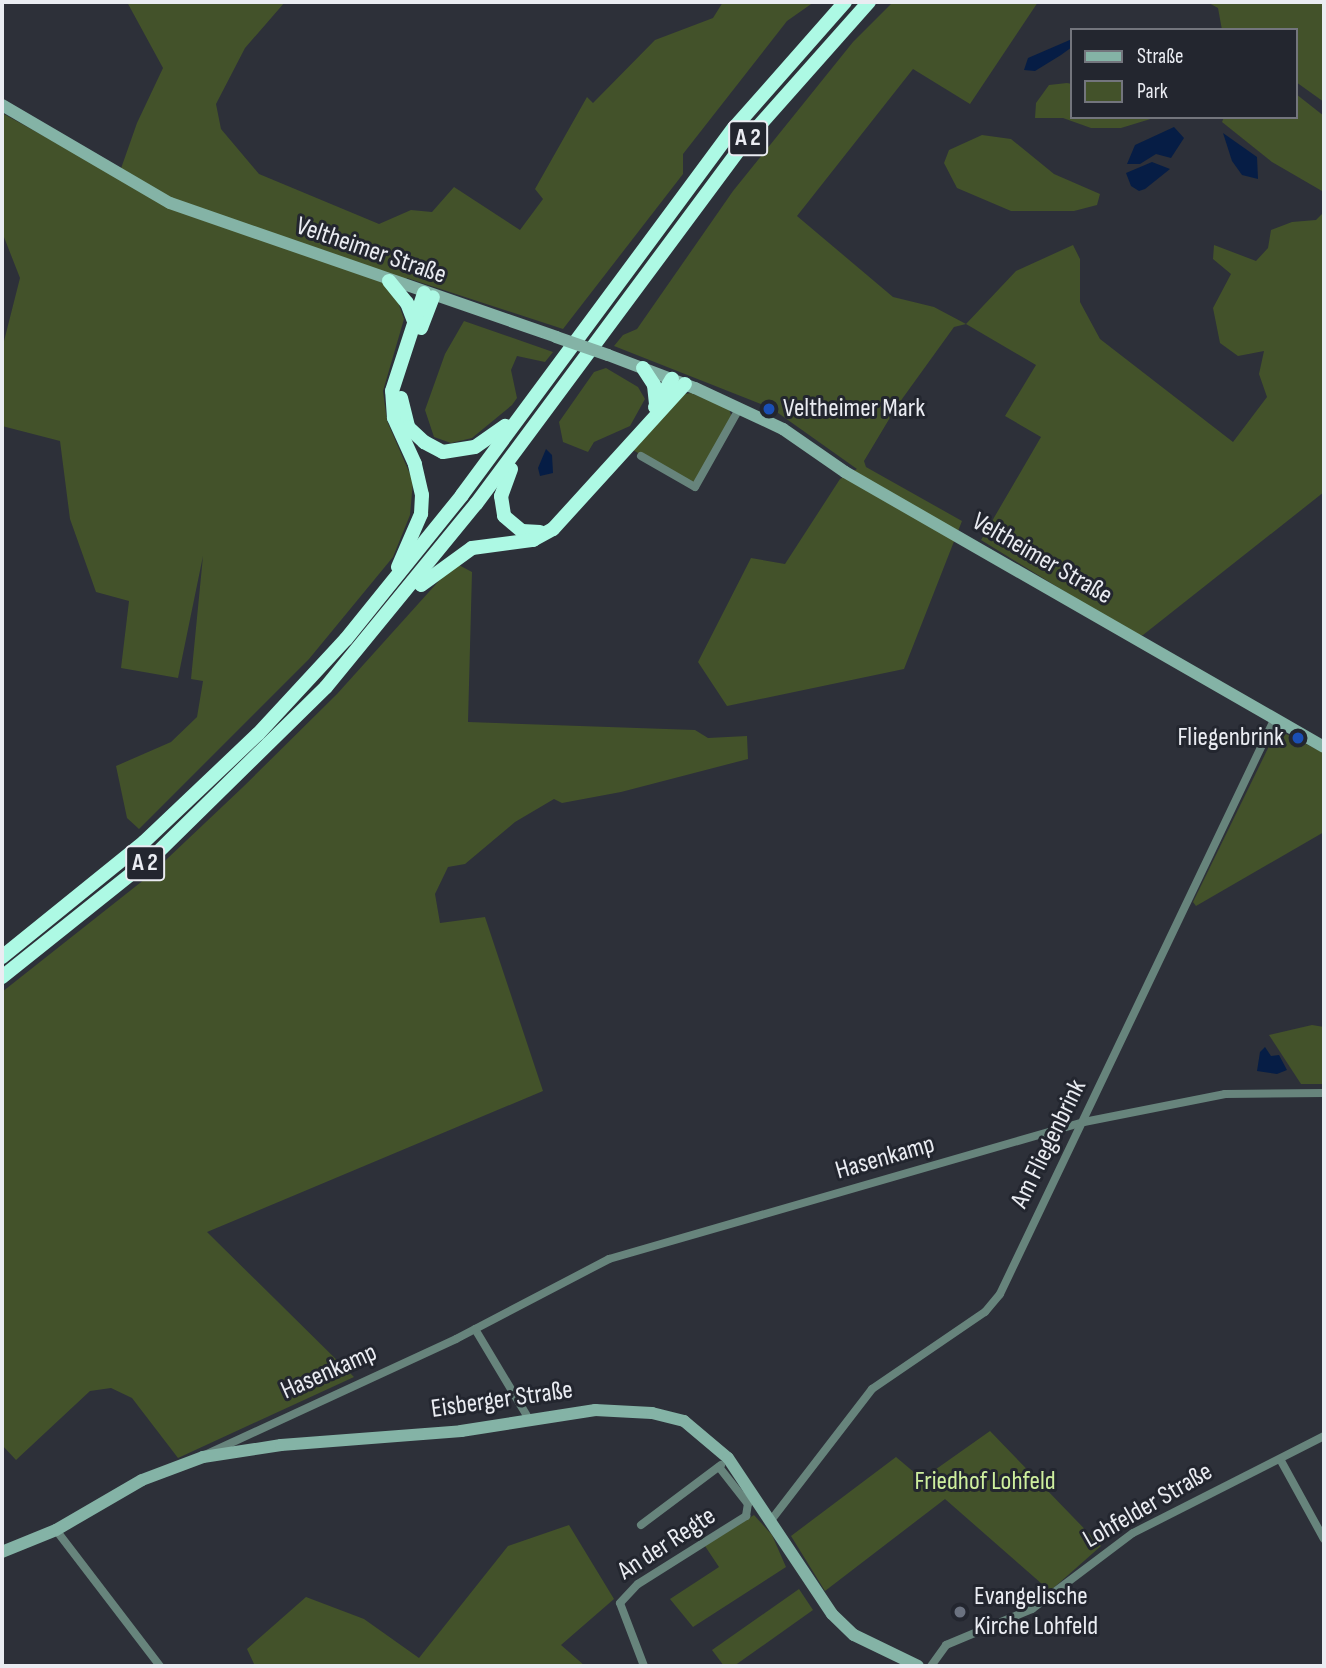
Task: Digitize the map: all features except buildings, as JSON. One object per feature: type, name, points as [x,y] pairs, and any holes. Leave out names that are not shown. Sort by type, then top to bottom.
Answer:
[{"type":"highway","name":"A 2","points":[[2,957],[144,842],[221,770],[378,601],[734,128],[845,2]]},
{"type":"highway","name":"A 2","points":[[2,977],[70,926],[197,817],[279,738],[399,604],[749,137],[869,2]]},
{"type":"highway","points":[[389,281],[407,303],[414,322]]},
{"type":"highway","points":[[428,295],[404,374],[402,406],[408,427],[432,448],[459,452],[495,435],[525,409]]},
{"type":"highway","points":[[378,601],[409,547],[421,514],[420,481],[392,403],[397,372],[414,322],[428,295]]},
{"type":"highway","points":[[643,368],[654,385],[656,404]]},
{"type":"highway","points":[[647,422],[656,404],[678,381]]},
{"type":"highway","points":[[399,604],[463,553],[486,545],[533,540],[566,519],[678,381]]},
{"type":"highway","points":[[536,424],[503,483],[504,516],[514,527],[530,533],[566,519]]},
{"type":"main road","name":"Veltheimer Straße","points":[[2,105],[170,203],[428,295],[608,355],[678,381],[785,430],[845,472],[1324,747]]},
{"type":"main road","name":"Eisberger Straße","points":[[2,1552],[56,1531],[142,1480],[203,1457],[281,1445],[461,1432],[596,1410],[652,1413],[684,1421],[724,1463],[772,1519],[832,1614],[854,1635],[918,1666]]},
{"type":"street","points":[[641,456],[695,487],[739,409]]},
{"type":"street","name":"Am Fliegenbrink","points":[[772,1519],[872,1389],[985,1312],[1000,1294],[1274,720]]},
{"type":"street","name":"Hasenkamp","points":[[203,1457],[475,1329],[609,1259],[1084,1122],[1225,1094],[1324,1093]]},
{"type":"street","points":[[475,1329],[530,1421]]},
{"type":"street","name":"Lohfelder Straße","points":[[931,1666],[946,1645],[1031,1608],[1124,1538],[1324,1436]]},
{"type":"street","points":[[1280,1458],[1324,1539]]},
{"type":"street","points":[[641,1525],[724,1463]]},
{"type":"street","name":"An der Regte","points":[[644,1666],[620,1603],[638,1584],[746,1516],[748,1504],[724,1463]]},
{"type":"street","points":[[56,1531],[160,1666]]},
{"type":"green space","points":[[127,2],[285,2],[245,48],[216,104],[221,129],[259,174],[379,224],[411,210],[432,212],[454,187],[520,230],[543,199],[535,189],[587,97],[593,103],[655,40],[713,18],[723,2],[814,2],[787,21],[683,154],[683,174],[563,329],[407,278],[399,305],[404,319],[383,391],[387,421],[413,481],[410,515],[393,557],[309,659],[139,829],[127,818],[116,766],[171,742],[197,717],[203,681],[191,679],[203,556],[178,678],[121,668],[129,601],[96,592],[70,519],[60,441],[2,426],[2,349],[20,278],[2,232],[2,113],[118,177],[137,123],[163,68]]},
{"type":"green space","points":[[893,2],[1038,2],[970,104],[913,69],[797,216],[893,297],[934,307],[966,324],[954,327],[897,406],[864,461],[866,467],[962,521],[904,669],[727,706],[698,662],[751,558],[785,564],[840,479],[857,469],[771,408],[614,346],[623,335],[637,329],[733,191],[853,42]]},
{"type":"green space","points":[[1207,2],[1324,2],[1324,102],[1298,83],[1298,28],[1222,28],[1218,8]]},
{"type":"green space","points":[[1070,84],[1070,119],[1150,119],[1121,128],[1091,128],[1063,118],[1035,118],[1036,103],[1049,85]]},
{"type":"green space","points":[[1298,96],[1324,116],[1324,197],[1322,191],[1272,162],[1222,122],[1223,119],[1298,119]]},
{"type":"green space","points":[[982,135],[1011,139],[1054,174],[1100,194],[1097,205],[1074,211],[1011,211],[957,188],[944,163],[949,150]]},
{"type":"green space","points":[[1324,212],[1324,492],[1143,635],[1137,636],[981,540],[1041,437],[1005,416],[1036,365],[966,324],[1016,271],[1073,245],[1080,259],[1080,302],[1100,339],[1233,442],[1267,397],[1259,374],[1264,351],[1238,356],[1220,343],[1213,308],[1231,274],[1213,259],[1214,245],[1256,261],[1268,248],[1271,230],[1292,222],[1316,220]]},
{"type":"green space","points":[[464,321],[553,352],[545,362],[517,356],[511,370],[517,398],[512,405],[472,438],[451,443],[434,437],[425,410],[445,354]]},
{"type":"green space","points":[[606,368],[638,387],[645,399],[630,426],[594,442],[588,452],[563,442],[559,422],[594,372]]},
{"type":"green space","points":[[691,393],[729,409],[732,418],[697,481],[690,483],[631,449],[685,394]]},
{"type":"green space","points":[[455,563],[472,572],[468,722],[695,730],[708,738],[747,736],[748,759],[621,792],[562,803],[554,799],[515,822],[465,864],[448,867],[435,894],[440,923],[485,917],[543,1091],[207,1232],[354,1377],[178,1458],[132,1398],[111,1388],[90,1391],[16,1460],[2,1445],[2,992],[150,875],[243,787],[337,694]]},
{"type":"green space","points":[[1286,734],[1324,753],[1324,832],[1196,906],[1193,902],[1274,736]]},
{"type":"green space","points":[[1312,1025],[1324,1027],[1324,1084],[1301,1084],[1269,1035]]},
{"type":"green space","name":"Friedhof Lohfeld","points":[[990,1431],[1101,1546],[1050,1591],[945,1499],[825,1591],[791,1536],[896,1457],[922,1479]]},
{"type":"green space","points":[[754,1515],[772,1535],[786,1567],[693,1627],[670,1599],[719,1567],[705,1546]]},
{"type":"green space","points":[[569,1525],[614,1599],[561,1645],[585,1666],[255,1666],[247,1649],[306,1597],[364,1619],[419,1658],[508,1546]]},
{"type":"green space","points":[[799,1589],[813,1610],[734,1666],[724,1666],[712,1650]]},
{"type":"water","points":[[1070,40],[1070,48],[1035,71],[1024,70],[1028,58]]},
{"type":"water","points":[[1174,127],[1184,138],[1171,158],[1156,154],[1140,164],[1127,164],[1135,145]]},
{"type":"water","points":[[1223,133],[1257,157],[1258,179],[1242,175],[1232,161]]},
{"type":"water","points":[[1152,162],[1170,169],[1145,189],[1139,191],[1131,186],[1126,173]]},
{"type":"water","points":[[546,449],[552,455],[553,473],[540,476],[538,468]]},
{"type":"water","points":[[1265,1047],[1271,1056],[1279,1055],[1287,1070],[1277,1074],[1257,1071],[1260,1052]]},
{"type":"place","name":"Veltheimer Mark","points":[[769,409]]},
{"type":"place","name":"Fliegenbrink","points":[[1298,738]]},
{"type":"place","name":"Evangelische Kirche Lohfeld","points":[[960,1612]]}]
